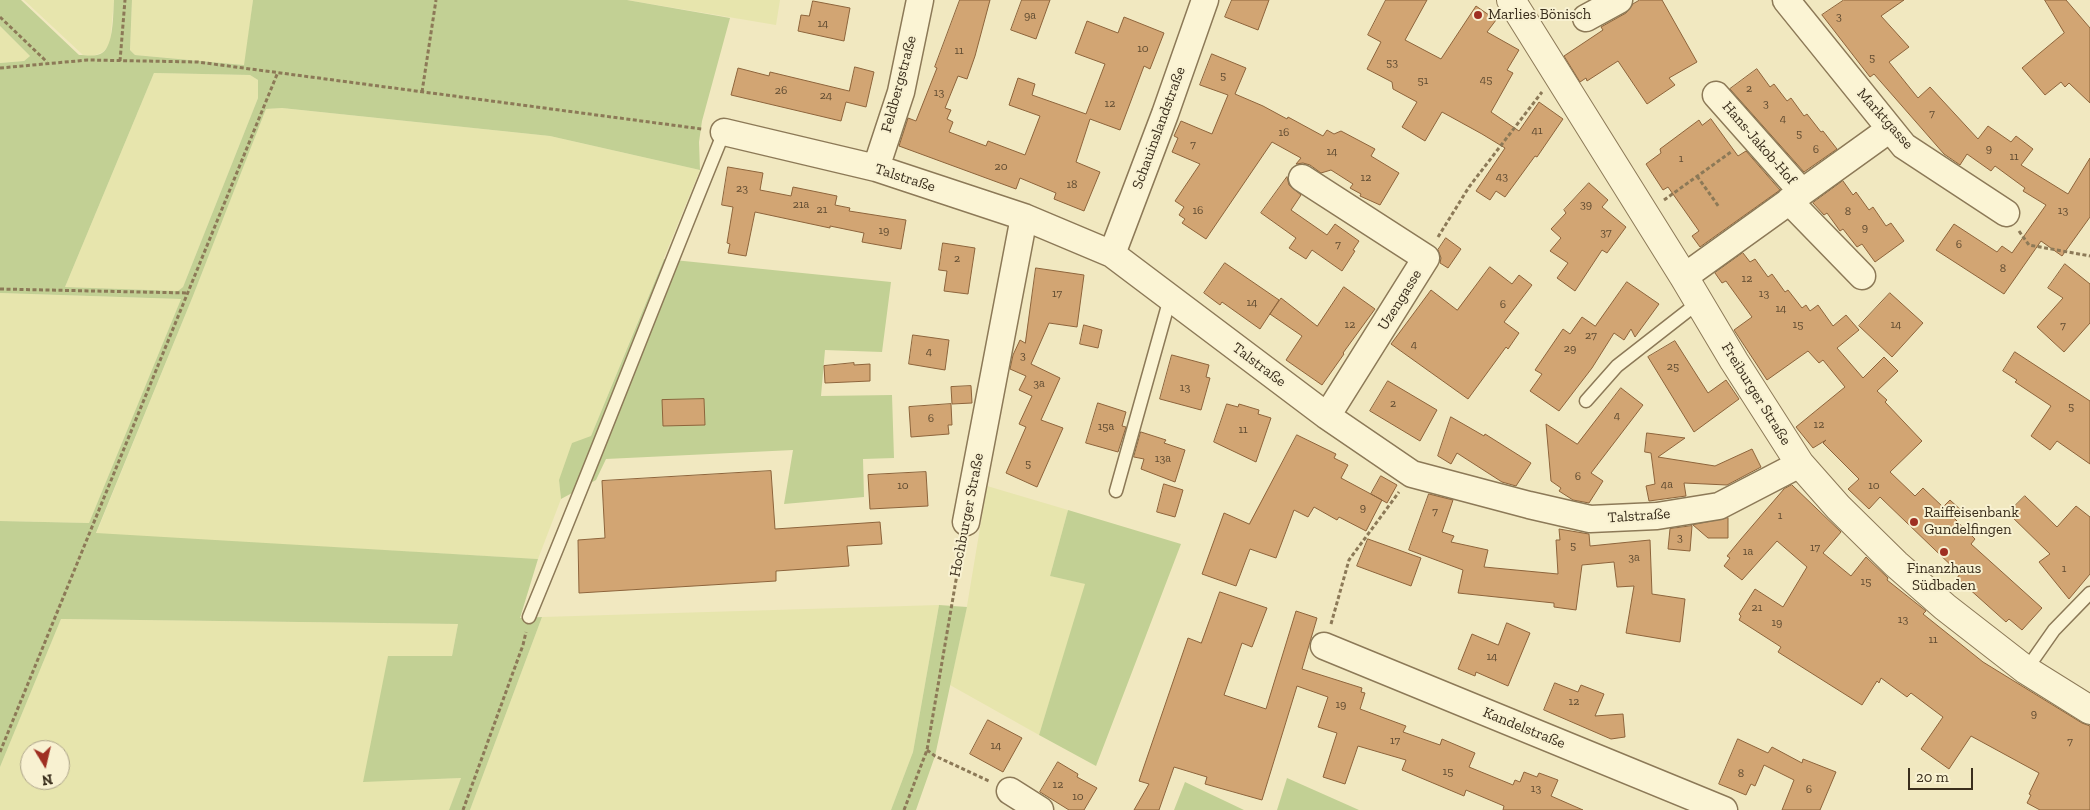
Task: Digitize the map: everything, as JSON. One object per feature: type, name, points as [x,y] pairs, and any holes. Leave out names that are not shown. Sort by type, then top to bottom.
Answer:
[{"type":"street","name":"Feldbergstraße","points":[[876,168],[901,92],[920,0]]},
{"type":"street","name":"Schauinslandstraße","points":[[1112,254],[1166,114],[1205,0]]},
{"type":"street","name":"Freiburger Straße","points":[[1511,0],[1800,464],[1838,507],[1896,564],[2026,670],[2090,710]]},
{"type":"street","points":[[1586,18],[1619,0]]},
{"type":"street","name":"Marktgasse","points":[[1786,0],[1904,146],[2006,213]]},
{"type":"street","name":"Hans-Jakob-Hof","points":[[1716,95],[1796,197],[1862,276]]},
{"type":"street","name":"Hans-Jakob-Hof","points":[[1684,277],[1890,129]]},
{"type":"street","name":"Talstraße","points":[[724,132],[876,168],[1024,217],[1112,254],[1327,416],[1412,474],[1529,506],[1590,519],[1657,516],[1720,506],[1800,464]]},
{"type":"street","name":"Uzengasse","points":[[1302,178],[1426,258],[1327,416]]},
{"type":"street","name":"Hochburger Straße","points":[[966,522],[1024,217]]},
{"type":"street","name":"Kandelstraße","points":[[1324,646],[1724,810]]},
{"type":"street","points":[[1010,791],[1040,810]]},
{"type":"lane","points":[[530,617],[587,477],[671,260],[724,132]]},
{"type":"lane","points":[[1116,491],[1170,298]]},
{"type":"lane","points":[[1586,401],[1617,366],[1699,302]]},
{"type":"lane","points":[[2026,670],[2054,630],[2090,593]]},
{"type":"path","points":[[120,62],[125,0]]},
{"type":"path","points":[[422,92],[436,0]]},
{"type":"path","points":[[0,17],[47,62]]},
{"type":"path","points":[[0,68],[47,62],[88,60],[198,62],[724,132]]},
{"type":"path","points":[[0,752],[278,72]]},
{"type":"path","points":[[1426,258],[1469,187],[1556,73]]},
{"type":"path","name":"Hans-Jakob-Hof","points":[[1644,214],[1731,152]]},
{"type":"path","points":[[1697,176],[1719,207]]},
{"type":"path","points":[[2006,213],[2029,245],[2090,256]]},
{"type":"path","points":[[0,289],[188,294]]},
{"type":"path","points":[[1324,646],[1349,560],[1412,474]]},
{"type":"path","name":"Hochburger Straße","points":[[904,810],[927,750],[950,605],[966,522]]},
{"type":"path","points":[[463,810],[523,645],[530,617]]},
{"type":"path","points":[[927,750],[935,756],[1010,791]]},
{"type":"shaded area","points":[[24,0],[114,0],[110,44],[103,52],[93,56],[83,55]]},
{"type":"shaded area","points":[[132,0],[253,0],[245,65],[135,55],[130,50]]},
{"type":"shaded area","points":[[627,0],[780,0],[776,25]]},
{"type":"shaded area","points":[[0,26],[30,56],[24,61],[0,63]]},
{"type":"shaded area","points":[[154,73],[250,75],[258,80],[258,98],[183,287],[178,291],[65,287]]},
{"type":"shaded area","points":[[282,108],[550,136],[700,170],[591,436],[559,480],[561,499],[538,559],[96,534],[193,296],[266,109]]},
{"type":"shaded area","points":[[0,293],[181,299],[89,523],[0,521]]},
{"type":"shaded area","points":[[987,486],[1068,510],[1050,576],[1086,584],[1039,735],[950,685],[967,606]]},
{"type":"shaded area","points":[[939,605],[913,752],[891,810],[470,810],[542,617]]},
{"type":"shaded area","points":[[61,619],[458,624],[452,656],[363,781],[461,778],[449,810],[0,810],[0,767]]},
{"type":"green space","points":[[0,0],[21,0],[79,55],[97,55],[102,53],[109,44],[114,0],[132,0],[130,50],[135,55],[244,65],[253,0],[627,0],[730,18],[702,121],[699,142],[700,170],[550,136],[282,108],[266,109],[193,296],[96,533],[538,559],[520,618],[542,617],[470,810],[449,810],[461,778],[363,782],[388,656],[452,656],[458,624],[61,619],[0,767],[0,521],[89,523],[181,299],[0,293],[0,63],[24,61],[30,56],[0,26]],"holes":[[[154,73],[250,75],[258,80],[258,98],[183,287],[178,291],[65,287]]]},
{"type":"green space","points":[[664,259],[891,282],[882,352],[825,350],[821,396],[892,395],[894,458],[863,459],[864,497],[784,504],[793,450],[606,459],[596,480],[561,499],[559,480],[572,443],[591,436]]},
{"type":"green space","points":[[1068,510],[1181,544],[1096,766],[1039,735],[1085,584],[1050,576]]},
{"type":"green space","points":[[939,605],[967,607],[935,756],[916,810],[891,810],[913,752]]},
{"type":"green space","points":[[1287,778],[1359,810],[1277,810]]},
{"type":"green space","points":[[1185,782],[1244,810],[1174,810]]},
{"type":"building","points":[[960,0],[990,0],[967,79],[958,76],[945,108],[951,110],[947,119],[953,122],[949,132],[986,146],[988,141],[1025,155],[1040,116],[1009,105],[1018,78],[1035,84],[1032,95],[1086,114],[1105,64],[1075,53],[1087,21],[1118,33],[1124,17],[1164,33],[1150,69],[1144,66],[1120,130],[1090,119],[1076,162],[1100,172],[1084,211],[1054,199],[1056,193],[1020,178],[1016,189],[899,146],[908,118],[916,121],[937,68],[935,67]]},
{"type":"building","points":[[1022,0],[1050,0],[1036,39],[1011,30]]},
{"type":"building","points":[[1232,0],[1269,0],[1258,30],[1225,17]]},
{"type":"building","points":[[1386,0],[1427,0],[1405,40],[1441,59],[1476,6],[1496,20],[1487,32],[1519,50],[1507,70],[1513,73],[1491,112],[1519,131],[1539,102],[1563,119],[1537,157],[1535,156],[1505,197],[1496,191],[1490,200],[1476,191],[1505,148],[1442,112],[1425,141],[1402,127],[1417,102],[1393,89],[1392,82],[1367,69],[1381,42],[1368,35]]},
{"type":"building","points":[[1640,0],[1662,0],[1697,62],[1669,78],[1675,85],[1647,104],[1618,61],[1587,81],[1586,78],[1580,82],[1564,56],[1603,30],[1601,27],[1626,13],[1633,4]]},
{"type":"building","points":[[1844,0],[1904,0],[1881,16],[1909,47],[1889,62],[1918,98],[1930,87],[1978,139],[1988,126],[2011,142],[2016,136],[2033,149],[2021,165],[2068,194],[2090,158],[2090,217],[2062,256],[2041,241],[2004,294],[1936,250],[1954,224],[1997,252],[2002,246],[2012,253],[2046,205],[2023,191],[2025,188],[1995,166],[1991,171],[1967,154],[1960,165],[1944,154],[1874,74],[1870,77],[1822,15]]},
{"type":"building","points":[[2045,0],[2066,0],[2090,28],[2090,103],[2069,83],[2065,87],[2061,82],[2045,95],[2022,68],[2064,33]]},
{"type":"building","points":[[813,1],[850,8],[844,41],[798,31],[801,15],[809,16]]},
{"type":"building","points":[[1212,54],[1246,68],[1235,94],[1287,119],[1288,117],[1323,136],[1327,130],[1334,134],[1341,131],[1375,149],[1371,156],[1399,173],[1380,205],[1360,196],[1361,194],[1350,188],[1353,184],[1331,170],[1321,173],[1310,165],[1296,164],[1301,158],[1272,142],[1206,239],[1182,223],[1185,219],[1179,215],[1184,207],[1175,201],[1200,164],[1172,152],[1178,138],[1174,136],[1181,121],[1212,134],[1228,95],[1200,85]]},
{"type":"building","points":[[855,67],[874,72],[866,107],[846,102],[841,121],[731,95],[738,68],[769,76],[770,72],[849,91]]},
{"type":"building","points":[[1757,69],[1770,87],[1774,84],[1787,101],[1791,98],[1804,116],[1807,114],[1837,149],[1804,172],[1730,89]]},
{"type":"building","points":[[1711,119],[1738,156],[1746,151],[1780,190],[1700,247],[1692,236],[1699,231],[1668,187],[1663,190],[1646,164],[1661,153],[1660,149],[1699,120],[1702,125]]},
{"type":"building","points":[[728,167],[763,173],[760,190],[791,196],[793,187],[837,196],[835,205],[850,208],[849,211],[906,220],[901,249],[862,242],[864,233],[830,226],[830,228],[755,212],[746,256],[728,253],[730,244],[727,243],[733,207],[722,205]]},
{"type":"building","points":[[1287,177],[1289,185],[1301,195],[1291,210],[1327,235],[1335,224],[1359,241],[1342,271],[1312,250],[1306,259],[1289,248],[1296,238],[1261,213]]},
{"type":"building","points":[[1843,181],[1853,195],[1856,192],[1869,210],[1873,207],[1886,226],[1891,223],[1904,241],[1875,262],[1862,244],[1857,247],[1843,229],[1840,231],[1827,213],[1824,215],[1813,203]]},
{"type":"building","points":[[1589,183],[1608,200],[1602,207],[1626,227],[1607,253],[1602,250],[1575,291],[1557,278],[1568,263],[1550,251],[1561,238],[1551,229],[1566,213],[1564,210]]},
{"type":"building","points":[[1446,238],[1461,249],[1448,268],[1440,263],[1441,258],[1438,250]]},
{"type":"building","points":[[943,243],[975,248],[968,294],[944,291],[947,271],[939,270]]},
{"type":"building","points":[[1743,253],[1750,262],[1755,259],[1768,277],[1772,274],[1785,292],[1788,290],[1802,308],[1806,305],[1810,311],[1818,305],[1833,326],[1846,315],[1859,330],[1837,348],[1863,378],[1884,357],[1898,371],[1877,391],[1922,441],[1890,472],[1915,496],[1923,488],[1943,507],[1950,500],[1962,511],[1954,518],[1975,539],[1971,544],[2042,608],[2022,630],[2009,619],[2006,622],[1957,578],[1960,574],[1880,497],[1869,509],[1848,489],[1859,479],[1823,443],[1826,440],[1813,448],[1796,427],[1845,387],[1823,360],[1819,363],[1808,351],[1767,380],[1734,330],[1752,317],[1726,281],[1722,283],[1715,273]]},
{"type":"building","points":[[1225,263],[1279,300],[1260,329],[1222,302],[1220,305],[1204,293]]},
{"type":"building","points":[[2065,264],[2090,284],[2090,323],[2064,352],[2037,327],[2063,298],[2048,288]]},
{"type":"building","points":[[1490,267],[1512,284],[1519,275],[1532,285],[1504,322],[1519,333],[1508,349],[1506,347],[1468,399],[1391,344],[1431,290],[1457,310]]},
{"type":"building","points":[[1036,268],[1084,275],[1077,327],[1049,323],[1031,364],[1060,378],[1041,420],[1063,428],[1037,487],[1006,473],[1026,427],[1019,424],[1032,396],[1019,390],[1026,376],[1010,369],[1013,355],[1020,340],[1025,343]]},
{"type":"building","points":[[1627,282],[1659,304],[1635,337],[1631,329],[1624,340],[1614,333],[1592,368],[1559,411],[1530,391],[1542,374],[1535,370],[1563,329],[1570,334],[1582,317],[1595,326]]},
{"type":"building","points":[[1344,287],[1375,309],[1322,385],[1286,360],[1302,336],[1270,314],[1281,298],[1317,326]]},
{"type":"building","points":[[1890,293],[1923,323],[1892,357],[1859,326]]},
{"type":"building","points":[[1084,325],[1102,330],[1098,348],[1080,344]]},
{"type":"building","points":[[913,335],[949,340],[945,370],[909,364]]},
{"type":"building","points":[[1675,341],[1708,393],[1726,380],[1739,399],[1694,432],[1648,357]]},
{"type":"building","points":[[2015,352],[2090,401],[2090,464],[2057,441],[2050,450],[2031,436],[2051,406],[2015,382],[2017,380],[2003,371]]},
{"type":"building","points":[[1172,355],[1209,365],[1206,377],[1210,378],[1201,410],[1160,399]]},
{"type":"building","points":[[854,363],[854,365],[870,364],[870,381],[825,383],[824,366]]},
{"type":"building","points":[[1388,381],[1437,410],[1420,441],[1370,411]]},
{"type":"building","points":[[971,386],[972,403],[952,404],[951,387]]},
{"type":"building","points":[[1621,388],[1643,405],[1591,473],[1603,481],[1589,503],[1573,500],[1559,491],[1561,488],[1551,481],[1546,424],[1577,444]]},
{"type":"building","points":[[704,399],[705,425],[663,426],[662,400]]},
{"type":"building","points":[[1098,403],[1126,412],[1122,426],[1126,427],[1118,452],[1086,443]]},
{"type":"building","points":[[951,404],[952,425],[948,425],[949,434],[911,437],[909,407]]},
{"type":"building","points":[[1227,404],[1238,407],[1239,404],[1259,410],[1258,414],[1271,418],[1256,462],[1214,442]]},
{"type":"building","points":[[1451,417],[1484,436],[1485,434],[1531,463],[1516,486],[1502,482],[1457,453],[1451,464],[1438,456]]},
{"type":"building","points":[[1141,432],[1166,440],[1164,443],[1185,450],[1175,482],[1141,469],[1144,459],[1134,457]]},
{"type":"building","points":[[1647,433],[1685,438],[1658,457],[1715,466],[1752,449],[1761,467],[1727,485],[1684,483],[1686,496],[1649,501],[1646,486],[1655,484],[1651,453],[1645,452]]},
{"type":"building","points":[[1297,435],[1336,454],[1334,458],[1348,465],[1341,478],[1382,500],[1366,531],[1339,517],[1337,520],[1314,507],[1308,517],[1294,510],[1276,558],[1250,549],[1236,586],[1202,574],[1224,513],[1249,524]]},
{"type":"building","points":[[771,471],[775,529],[880,522],[882,544],[847,546],[849,566],[776,571],[776,581],[579,593],[578,540],[605,538],[602,481]]},
{"type":"building","points":[[926,472],[928,506],[870,509],[868,475]]},
{"type":"building","points":[[1381,476],[1397,485],[1387,503],[1371,494]]},
{"type":"building","points":[[1164,484],[1183,490],[1175,517],[1157,512]]},
{"type":"building","points":[[1792,485],[1841,532],[1823,553],[1851,576],[1866,557],[1888,578],[1887,580],[1926,611],[1923,614],[1983,662],[2082,723],[2090,726],[2090,810],[2040,810],[2027,803],[2039,773],[1971,736],[1949,769],[1921,749],[1943,717],[1911,693],[1907,697],[1881,678],[1879,683],[1877,681],[1862,705],[1778,652],[1781,647],[1739,620],[1741,616],[1739,614],[1755,589],[1783,607],[1807,567],[1777,541],[1742,580],[1724,566],[1730,558],[1727,556],[1741,539],[1784,489]]},
{"type":"building","points":[[1429,494],[1453,500],[1442,532],[1454,536],[1451,542],[1488,550],[1484,567],[1558,574],[1556,540],[1560,540],[1559,529],[1589,534],[1590,546],[1650,540],[1652,594],[1685,599],[1680,642],[1626,633],[1634,586],[1617,587],[1614,562],[1582,565],[1576,610],[1554,607],[1554,603],[1458,593],[1463,570],[1409,550]]},
{"type":"building","points":[[2025,496],[2057,527],[2076,506],[2090,517],[2090,574],[2069,599],[2039,562],[2050,554],[2008,513]]},
{"type":"building","points":[[1728,518],[1728,538],[1708,538],[1693,525]]},
{"type":"building","points":[[1692,526],[1690,551],[1668,549],[1670,529]]},
{"type":"building","points":[[1368,539],[1421,558],[1411,586],[1357,566]]},
{"type":"building","points":[[1220,592],[1267,608],[1252,647],[1242,643],[1224,695],[1266,709],[1296,611],[1317,618],[1302,669],[1362,688],[1361,692],[1365,693],[1360,709],[1406,726],[1403,732],[1440,745],[1442,739],[1475,753],[1469,767],[1513,785],[1515,780],[1520,782],[1524,772],[1537,777],[1539,773],[1558,780],[1551,796],[1583,810],[1503,810],[1504,806],[1466,790],[1464,796],[1402,770],[1406,760],[1358,746],[1345,784],[1323,777],[1337,733],[1318,727],[1328,697],[1297,686],[1262,800],[1205,784],[1207,777],[1174,767],[1159,810],[1134,810],[1149,784],[1139,781],[1188,638],[1201,643]]},
{"type":"building","points":[[1507,623],[1530,633],[1508,686],[1476,672],[1475,676],[1458,669],[1472,634],[1498,645]]},
{"type":"building","points":[[1555,683],[1578,692],[1581,685],[1604,694],[1595,716],[1623,714],[1625,737],[1611,739],[1544,710]]},
{"type":"building","points":[[988,720],[1022,738],[1003,772],[970,754]]},
{"type":"building","points":[[1738,739],[1768,753],[1772,747],[1802,763],[1803,759],[1836,772],[1820,810],[1782,810],[1794,780],[1764,765],[1755,786],[1751,784],[1746,795],[1719,784]]},
{"type":"building","points":[[1058,762],[1078,774],[1077,777],[1097,788],[1084,810],[1069,810],[1040,792]]},
{"type":"place","name":"Marlies Bönisch","points":[[1478,15]]},
{"type":"place","name":"Raiffeisenbank Gundelfingen","points":[[1914,522]]},
{"type":"place","name":"Finanzhaus Südbaden","points":[[1944,552]]}]
